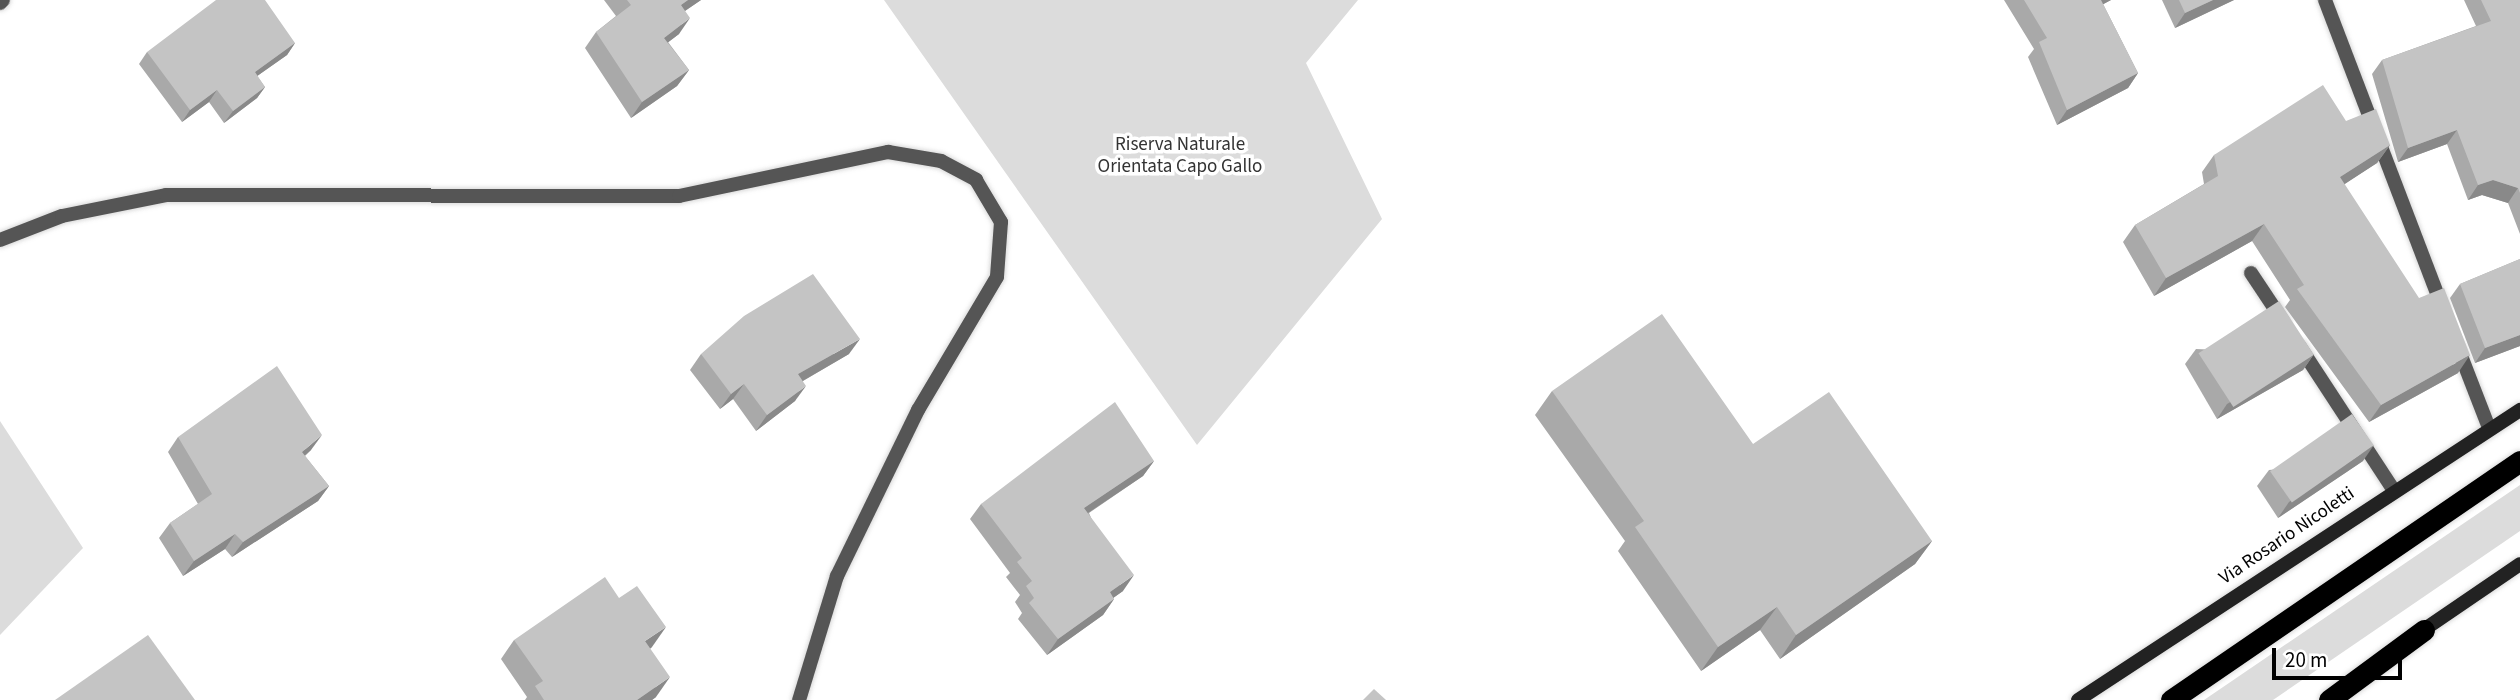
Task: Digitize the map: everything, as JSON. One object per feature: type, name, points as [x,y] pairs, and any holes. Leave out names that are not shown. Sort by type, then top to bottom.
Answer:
[{"type":"highway","points":[[2171,700],[2520,461]]},
{"type":"highway","points":[[2329,700],[2424,630]]},
{"type":"main road","name":"Via Rosario Nicoletti","points":[[2078,700],[2393,489],[2520,410]]},
{"type":"main road","points":[[2319,700],[2520,564]]},
{"type":"street","points":[[2325,0],[2489,428]]},
{"type":"street","points":[[0,240],[62,216],[166,195],[679,196],[888,152],[941,161],[976,180],[1001,222],[996,277],[918,410],[837,576],[799,700]]},
{"type":"street","points":[[2251,273],[2393,489]]},
{"type":"green space","name":"Riserva Naturale Orientata Capo Gallo","points":[[884,0],[1358,0],[1306,63],[1382,219],[1197,445]]},
{"type":"green space","points":[[0,421],[83,548],[0,635]]},
{"type":"green space","points":[[2520,485],[2520,531],[2273,700],[2204,700]]},
{"type":"building","points":[[216,0],[265,0],[295,43],[255,72],[265,87],[233,111],[217,90],[190,110],[147,52]]},
{"type":"building","points":[[627,0],[688,0],[681,5],[690,18],[664,38],[689,70],[642,102],[596,32],[631,5]]},
{"type":"building","points":[[2024,0],[2101,0],[2138,73],[2067,110],[2039,42],[2047,38]]},
{"type":"building","points":[[2179,0],[2213,0],[2185,13]]},
{"type":"building","points":[[2481,0],[2520,0],[2520,193],[2518,188],[2493,180],[2478,185],[2457,130],[2408,148],[2382,60],[2491,21]]},
{"type":"building","points":[[2323,85],[2346,121],[2376,109],[2390,145],[2340,177],[2419,298],[2444,288],[2470,355],[2381,405],[2297,289],[2304,285],[2264,224],[2166,278],[2135,225],[2218,176],[2214,155]]},
{"type":"building","points":[[2520,259],[2520,335],[2485,348],[2460,284]]},
{"type":"building","points":[[813,274],[860,339],[798,374],[806,386],[767,415],[744,384],[731,394],[701,354],[744,316]]},
{"type":"building","points":[[2279,301],[2314,355],[2233,407],[2198,353]]},
{"type":"building","points":[[1662,314],[1753,444],[1829,392],[1932,541],[1796,635],[1777,607],[1718,647],[1635,527],[1644,521],[1552,391]]},
{"type":"building","points":[[277,366],[322,435],[302,452],[329,486],[243,542],[235,534],[194,561],[170,523],[212,494],[178,437]]},
{"type":"building","points":[[1115,402],[1154,461],[1084,508],[1134,575],[1110,592],[1114,599],[1058,639],[1029,603],[1034,598],[1026,586],[1032,581],[1017,562],[1022,558],[981,504]]},
{"type":"building","points":[[2352,414],[2374,445],[2292,502],[2270,471]]},
{"type":"building","points":[[605,577],[619,598],[637,586],[666,627],[645,641],[670,677],[637,700],[544,700],[535,686],[543,681],[514,640]]},
{"type":"building","points":[[148,635],[195,700],[55,700]]},
{"type":"building","points":[[1374,689],[1386,700],[1363,700]]}]
